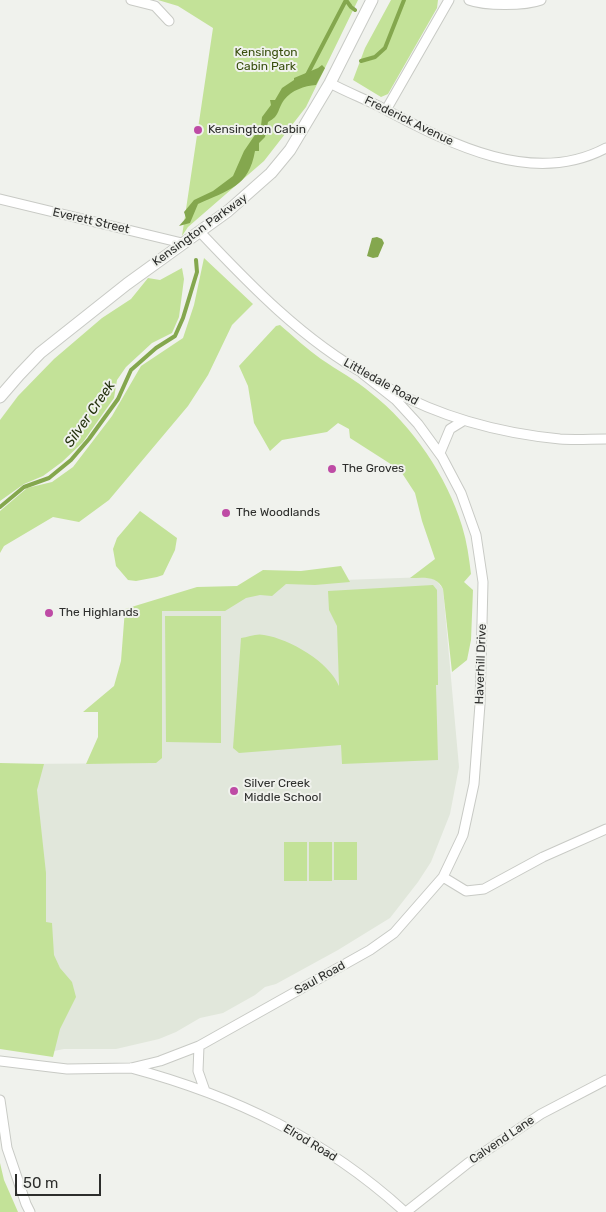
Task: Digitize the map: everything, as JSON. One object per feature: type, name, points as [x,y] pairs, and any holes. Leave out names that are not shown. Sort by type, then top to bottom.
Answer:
[{"type":"street","points":[[131,0],[155,6],[170,20]]},
{"type":"street","name":"Kensington Parkway","points":[[0,397],[40,353],[127,284],[240,202],[271,173],[290,150],[341,66],[372,0]]},
{"type":"street","points":[[386,110],[449,0]]},
{"type":"street","points":[[469,0],[479,4],[508,4],[541,0]]},
{"type":"street","name":"Frederick Avenue","points":[[330,83],[439,138],[474,150],[529,163],[564,162],[580,159],[606,148]]},
{"type":"street","name":"Everett Street","points":[[0,199],[182,243]]},
{"type":"street","name":"Littledale Road","points":[[200,232],[272,305],[311,338],[363,374],[411,400],[463,421],[509,432],[561,439],[606,439]]},
{"type":"street","name":"Haverhill Drive","points":[[363,374],[396,400],[418,424],[440,453],[461,493],[476,536],[483,582],[480,704],[474,784],[463,835],[444,877]]},
{"type":"street","points":[[440,453],[450,430],[463,421]]},
{"type":"street","points":[[444,877],[466,891],[484,889],[543,857],[606,829]]},
{"type":"street","name":"Saul Road","points":[[0,1062],[67,1069],[131,1068],[160,1061],[199,1046],[370,950],[394,933],[444,877]]},
{"type":"street","points":[[199,1046],[198,1071],[205,1091]]},
{"type":"street","name":"Elrod Road","points":[[131,1068],[205,1091],[257,1112],[319,1146],[379,1189],[406,1212]]},
{"type":"street","name":"Calvend Lane","points":[[406,1212],[468,1163],[541,1114],[606,1080]]},
{"type":"street","points":[[0,1100],[7,1148],[30,1212]]},
{"type":"shaded area","points":[[322,65],[325,68],[316,85],[294,91],[284,100],[275,117],[268,122],[265,137],[259,143],[259,151],[255,151],[248,172],[242,180],[228,191],[198,204],[190,223],[179,226],[186,218],[184,212],[194,200],[213,191],[233,176],[244,151],[261,126],[262,117],[271,105],[270,100],[275,100],[282,88],[294,80],[294,78]]},
{"type":"shaded area","points":[[372,238],[382,239],[384,243],[378,257],[367,256]]},
{"type":"shaded area","name":"Silver Creek Middle School","points":[[428,577],[436,580],[443,589],[459,767],[450,814],[431,862],[390,918],[338,950],[276,984],[265,987],[255,995],[223,1013],[200,1018],[176,1032],[159,1039],[116,1049],[64,1049],[54,1051],[2,1048],[15,764],[156,763],[159,609],[287,582]]},
{"type":"green space","name":"Kensington Cabin Park","points":[[158,0],[358,0],[306,107],[264,161],[188,227],[182,236],[213,28],[178,6]]},
{"type":"green space","points":[[391,0],[438,0],[437,8],[388,94],[381,97],[353,80],[365,48]]},
{"type":"green space","points":[[204,258],[253,304],[232,325],[208,375],[188,406],[109,500],[79,522],[53,517],[4,546],[0,553],[0,511],[27,488],[52,482],[73,467],[112,416],[141,366],[183,338],[194,305]]},
{"type":"green space","points":[[182,268],[184,279],[179,317],[172,333],[152,343],[126,367],[117,380],[114,398],[83,442],[62,462],[43,476],[24,484],[0,501],[0,420],[18,396],[54,359],[102,318],[131,299],[148,278],[160,280]]},
{"type":"green space","points":[[280,325],[316,355],[359,384],[386,406],[414,436],[437,470],[447,489],[462,526],[468,550],[471,574],[464,582],[473,590],[471,640],[467,660],[452,672],[443,589],[433,579],[410,578],[435,559],[415,493],[400,470],[350,438],[349,429],[338,423],[327,432],[282,440],[270,451],[254,423],[248,386],[239,366],[276,326]]},
{"type":"green space","points":[[140,511],[177,538],[175,550],[163,575],[136,581],[128,580],[116,566],[113,549],[117,538]]},
{"type":"green space","points":[[341,566],[350,582],[315,585],[286,584],[272,596],[260,595],[246,598],[225,611],[162,611],[162,758],[156,763],[86,764],[98,737],[98,712],[83,712],[114,686],[121,661],[125,609],[197,587],[237,586],[263,570],[301,571]]},
{"type":"green space","points":[[433,585],[437,590],[438,685],[436,685],[438,760],[342,764],[341,745],[239,753],[233,748],[241,638],[261,635],[285,641],[318,660],[327,668],[339,686],[337,626],[329,610],[328,591]]},
{"type":"green space","points":[[165,616],[221,616],[221,743],[166,742]]},
{"type":"green space","points":[[0,763],[44,764],[37,790],[46,873],[46,922],[52,923],[54,955],[60,968],[72,982],[76,997],[60,1029],[53,1057],[0,1049]]},
{"type":"green space","points":[[284,842],[307,842],[307,881],[284,881]]},
{"type":"green space","points":[[309,842],[332,842],[332,881],[309,881]]},
{"type":"green space","points":[[334,842],[357,842],[357,880],[334,880]]},
{"type":"green space","points":[[0,1163],[4,1180],[18,1212],[0,1212]]},
{"type":"waterway","points":[[346,0],[355,10]]},
{"type":"waterway","points":[[307,75],[346,0]]},
{"type":"waterway","name":"Silver Creek","points":[[361,61],[375,57],[385,48],[404,0]]},
{"type":"waterway","name":"Silver Creek","points":[[0,507],[24,487],[49,478],[71,460],[118,399],[131,370],[156,348],[175,336],[183,318],[197,272],[196,260]]},
{"type":"place","name":"Kensington Cabin","points":[[198,130]]},
{"type":"place","name":"The Groves","points":[[332,469]]},
{"type":"place","name":"The Woodlands","points":[[226,513]]},
{"type":"place","name":"The Highlands","points":[[49,613]]},
{"type":"place","name":"Silver Creek Middle School","points":[[234,791]]}]
